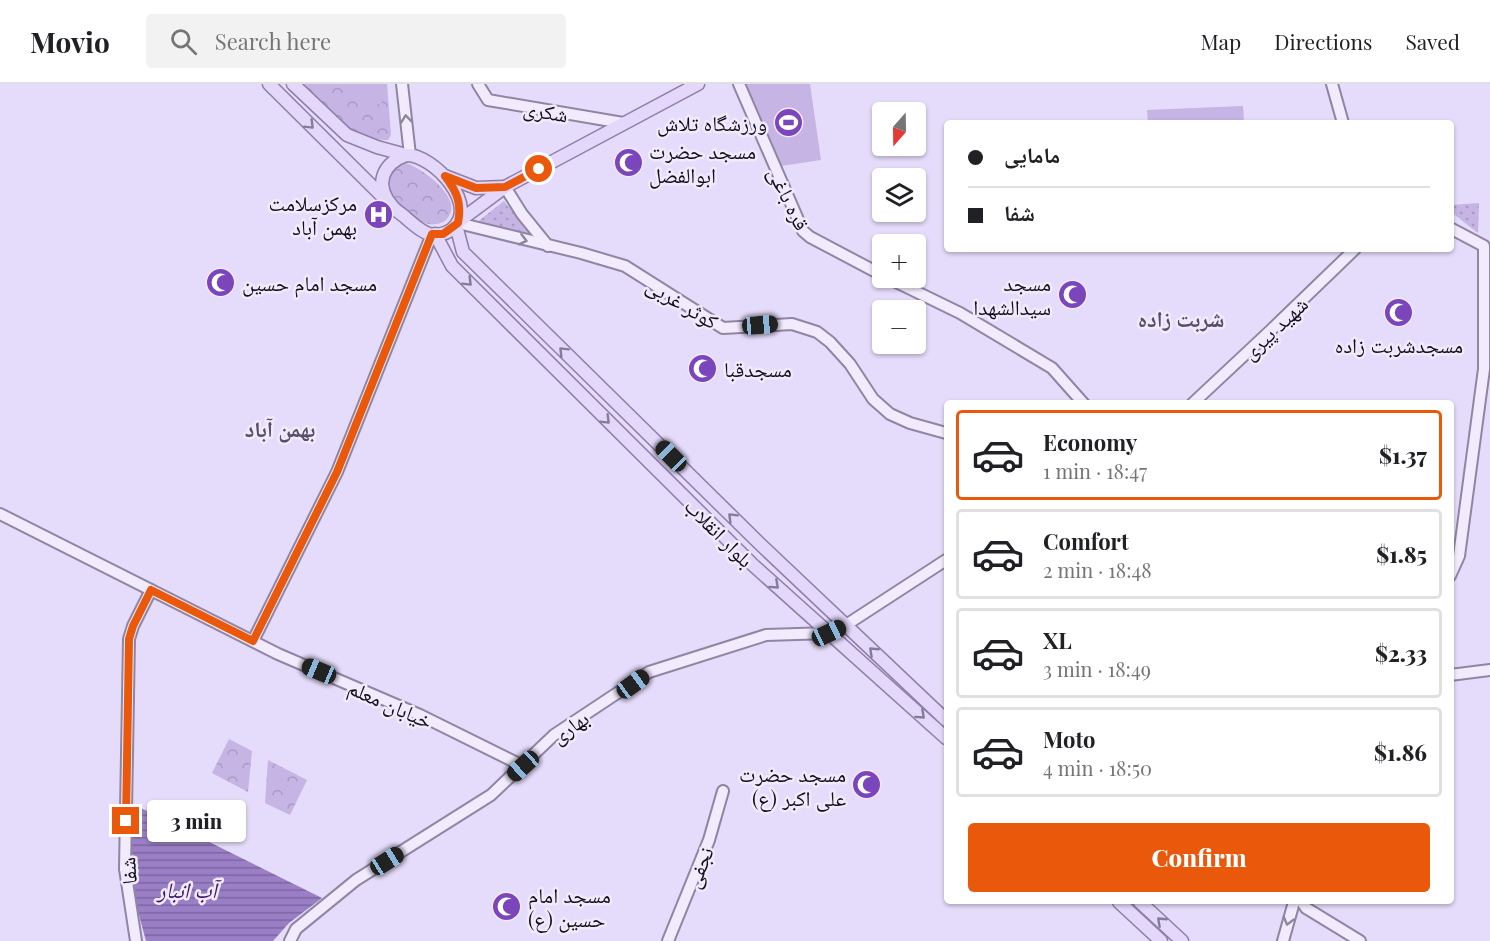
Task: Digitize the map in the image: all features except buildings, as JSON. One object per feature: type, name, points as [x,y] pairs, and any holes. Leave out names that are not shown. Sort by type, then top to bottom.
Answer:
[{"type":"main road","points":[[269,84],[391,205],[421,230],[434,234],[443,234],[505,187],[698,84]]},
{"type":"main road","points":[[293,84],[347,135],[377,147],[421,159],[445,176],[476,188],[505,187]]},
{"type":"main road","points":[[391,205],[385,192],[384,172],[395,159],[408,155]]},
{"type":"main road","points":[[445,176],[457,192],[460,203],[457,223]]},
{"type":"main road","name":"بلوار انقلاب","points":[[457,223],[463,252],[759,543],[944,718]]},
{"type":"main road","name":"بلوار انقلاب","points":[[434,234],[452,266],[753,565],[944,736]]},
{"type":"main road","points":[[1121,904],[1161,941]]},
{"type":"main road","points":[[1142,904],[1182,941]]},
{"type":"street","points":[[402,84],[408,155]]},
{"type":"street","name":"شکری","points":[[478,84],[488,100],[623,123]]},
{"type":"street","name":"قره باغی","points":[[739,84],[803,231],[810,237],[872,269]]},
{"type":"street","points":[[1332,84],[1342,120]]},
{"type":"street","points":[[505,187],[522,214],[548,246]]},
{"type":"street","name":"کوثر غربی","points":[[457,223],[625,266],[723,328],[785,324],[797,325],[817,332],[836,348],[850,364],[873,399],[890,414],[910,423],[944,432]]},
{"type":"street","points":[[1454,230],[1484,246],[1484,369],[1481,403],[1459,556],[1454,567]]},
{"type":"street","points":[[253,641],[337,472],[434,234]]},
{"type":"street","name":"شهید پیری","points":[[1196,400],[1352,252]]},
{"type":"street","points":[[907,288],[939,301],[968,317],[1052,369],[1080,400]]},
{"type":"street","name":"خیابان معلم","points":[[0,514],[253,641],[420,716],[523,766]]},
{"type":"street","points":[[829,633],[846,625],[944,561]]},
{"type":"street","name":"شفا","points":[[136,941],[125,869],[129,639],[151,590]]},
{"type":"street","name":"بهاری","points":[[290,941],[296,929],[356,880],[490,795],[554,735],[649,672],[766,635],[829,633]]},
{"type":"street","points":[[1454,674],[1490,670]]},
{"type":"street","name":"نجفی","points":[[668,941],[709,840],[723,791]]},
{"type":"street","points":[[1283,941],[1292,904]]},
{"type":"street","points":[[1303,904],[1306,908],[1360,941]]},
{"type":"green space","points":[[301,84],[387,84],[391,135],[388,140],[361,135],[339,122]]},
{"type":"green space","points":[[357,84],[381,84],[382,104],[358,106]]},
{"type":"green space","name":"ورزشگاه تلاش","points":[[743,84],[810,84],[821,160],[781,166]]},
{"type":"green space","points":[[1243,106],[1244,120],[1148,120],[1147,110]]},
{"type":"green space","points":[[406,163],[422,171],[447,194],[451,203],[451,212],[446,220],[429,224],[412,216],[397,203],[389,186],[390,178],[397,167]]},
{"type":"green space","points":[[504,201],[533,238],[476,223]]},
{"type":"green space","points":[[1479,203],[1478,233],[1454,214],[1454,205]]},
{"type":"green space","points":[[229,739],[252,751],[248,792],[212,773]]},
{"type":"green space","points":[[268,760],[307,780],[290,815],[265,803]]},
{"type":"water","name":"آب انبار","points":[[131,806],[143,809],[322,898],[289,923],[273,941],[146,941],[133,893]]},
{"type":"place","name":"ورزشگاه تلاش","points":[[788,122]]},
{"type":"place","name":"مسجد حضرت ابوالفضل","points":[[628,162]]},
{"type":"place","name":"مرکزسلامت بهمن آباد","points":[[378,214]]},
{"type":"place","name":"مسجد امام حسین","points":[[221,282]]},
{"type":"place","name":"مسجد سیدالشهدا","points":[[1072,294]]},
{"type":"place","name":"مسجدشربت زاده","points":[[1399,313]]},
{"type":"place","name":"مسجدقبا","points":[[703,368]]},
{"type":"place","name":"مسجد حضرت علی اکبر (ع)","points":[[867,785]]},
{"type":"place","name":"مسجد امام حسین (ع)","points":[[507,906]]},
{"type":"district","name":"شربت زاده","points":[[1181,318]]},
{"type":"district","name":"بهمن آباد","points":[[280,428]]},
{"type":"route","points":[[126,821],[129,639],[151,590],[253,641],[337,472],[432,234],[443,234],[458,223],[460,203],[457,192],[445,176],[476,188],[505,187],[539,169]]}]
